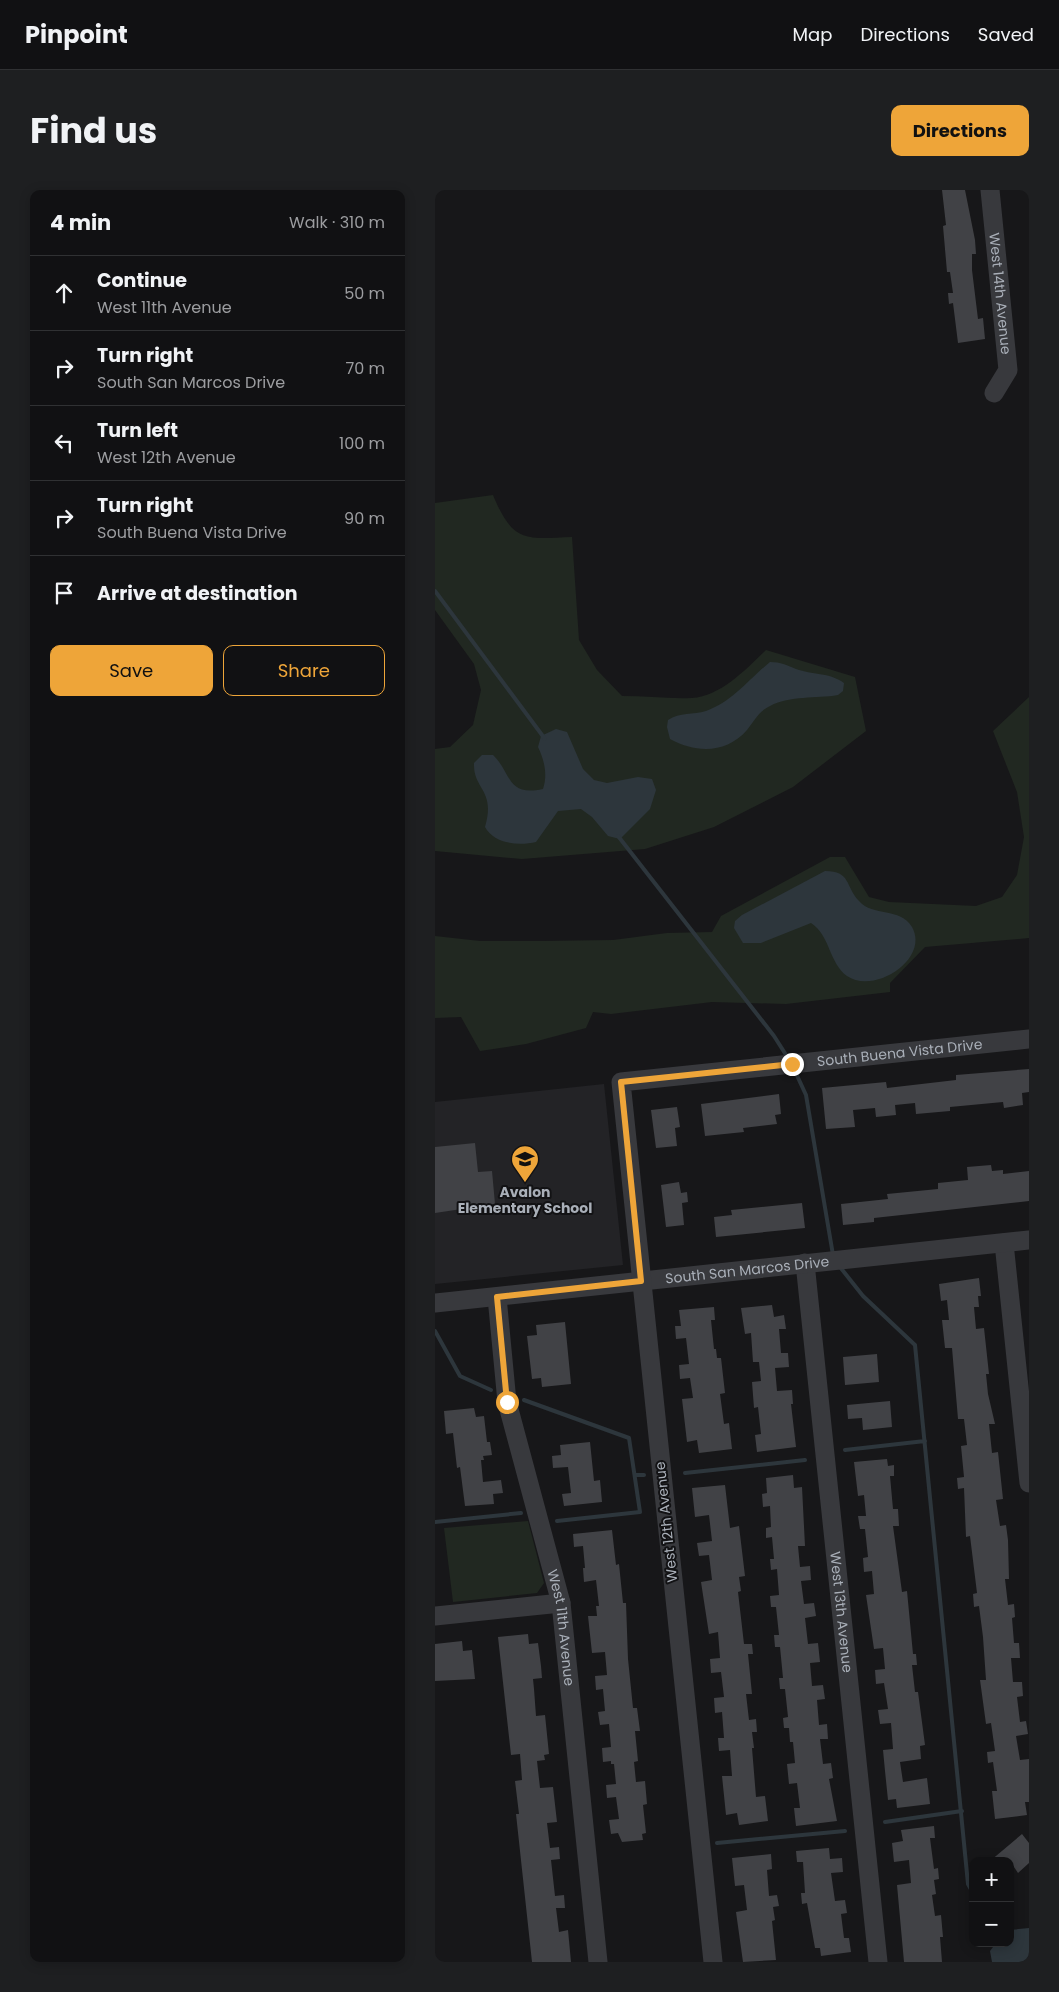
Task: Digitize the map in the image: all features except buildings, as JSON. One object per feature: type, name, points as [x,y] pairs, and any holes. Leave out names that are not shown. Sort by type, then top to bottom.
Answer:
[{"type":"street","name":"West 14th Avenue","points":[[990,190],[1008,370],[994,393]]},
{"type":"street","name":"South Buena Vista Drive","points":[[621,1082],[1029,1040]]},
{"type":"street","name":"West 12th Avenue","points":[[621,1082],[713,1962]]},
{"type":"street","name":"South San Marcos Drive","points":[[435,1303],[1029,1240]]},
{"type":"street","points":[[1004,1243],[1029,1483]]},
{"type":"street","name":"West 13th Avenue","points":[[805,1263],[878,1962]]},
{"type":"street","name":"West 11th Avenue","points":[[497,1297],[507,1402],[561,1603],[598,1962]]},
{"type":"street","points":[[435,1616],[561,1603]]},
{"type":"shaded area","points":[[493,495],[507,522],[522,535],[543,538],[572,537],[579,640],[597,670],[622,696],[692,698],[703,696],[723,687],[766,650],[855,677],[866,731],[793,787],[714,827],[645,849],[522,859],[435,851],[435,749],[450,747],[473,725],[481,690],[474,664],[435,610],[435,503]]},
{"type":"shaded area","points":[[770,662],[838,679],[844,683],[843,691],[838,695],[786,700],[770,706],[760,714],[739,738],[730,744],[720,747],[700,749],[680,744],[670,739],[667,727],[668,720],[677,716],[706,711],[724,702]]},
{"type":"shaded area","points":[[1029,697],[1029,938],[925,947],[890,983],[890,992],[786,1004],[712,1002],[611,1014],[593,1012],[586,1028],[526,1044],[480,1051],[461,1017],[435,1018],[435,936],[480,941],[613,940],[667,933],[712,932],[721,916],[830,857],[845,857],[869,897],[889,902],[976,906],[1002,897],[1017,875],[1024,837],[1017,792],[993,731]]},
{"type":"shaded area","points":[[556,729],[567,732],[583,769],[594,780],[607,783],[638,777],[652,779],[656,790],[650,809],[620,839],[608,836],[592,817],[581,809],[558,811],[536,842],[522,844],[501,840],[489,833],[485,827],[488,805],[477,779],[474,763],[482,755],[493,755],[516,787],[531,791],[543,789],[545,767],[538,747],[541,736]]},
{"type":"shaded area","points":[[825,871],[839,874],[847,880],[859,901],[865,906],[901,917],[912,927],[915,939],[913,951],[906,962],[896,971],[871,981],[858,981],[847,976],[836,964],[822,935],[811,923],[761,943],[743,943],[734,928],[735,921],[742,915]]},
{"type":"shaded area","name":"Avalon Elementary School","points":[[604,1084],[623,1265],[435,1284],[435,1102]]},
{"type":"shaded area","points":[[528,1521],[544,1583],[537,1593],[453,1602],[444,1528]]},
{"type":"shaded area","points":[[1029,1928],[1029,1962],[992,1962],[990,1951],[993,1947],[1014,1947],[1014,1930]]},
{"type":"waterway","points":[[435,591],[545,739]]},
{"type":"waterway","points":[[618,836],[774,1036],[788,1058]]},
{"type":"waterway","points":[[794,1069],[806,1095],[833,1255]]},
{"type":"waterway","points":[[840,1267],[863,1296],[915,1345],[969,1886]]},
{"type":"waterway","points":[[435,1331],[460,1376],[491,1390]]},
{"type":"waterway","points":[[524,1400],[629,1438],[640,1512],[557,1521]]},
{"type":"waterway","points":[[845,1450],[925,1441]]},
{"type":"waterway","points":[[685,1473],[805,1460]]},
{"type":"waterway","points":[[636,1475],[644,1475]]},
{"type":"waterway","points":[[435,1522],[521,1513]]},
{"type":"waterway","points":[[885,1822],[962,1811]]},
{"type":"waterway","points":[[717,1843],[845,1831]]},
{"type":"place","name":"Avalon Elementary School","points":[[525,1183]]},
{"type":"route","points":[[507,1402],[497,1297],[641,1281],[621,1082],[792,1064]]}]
